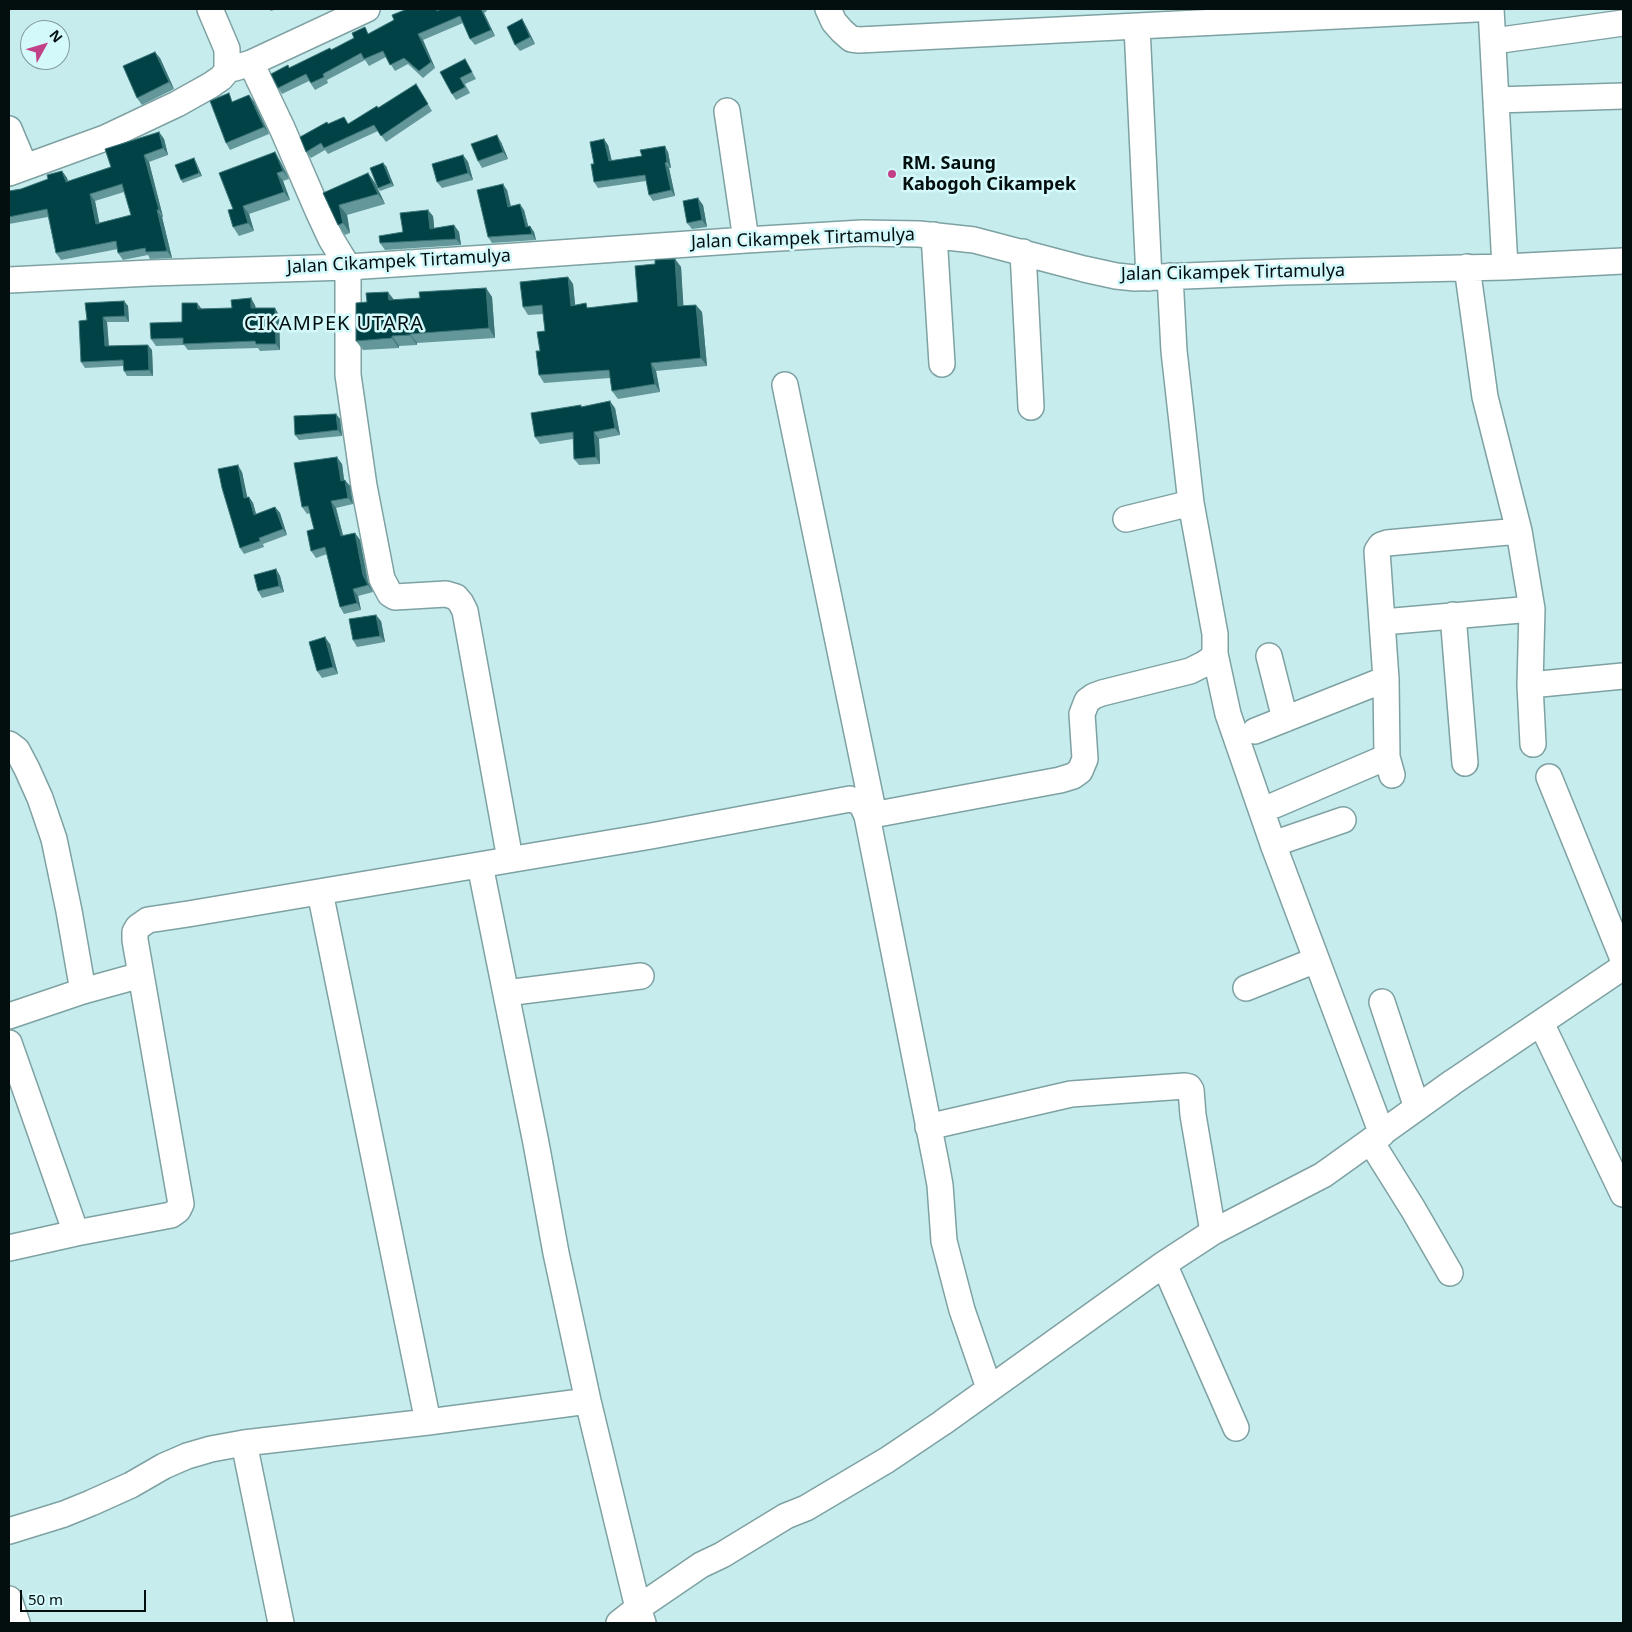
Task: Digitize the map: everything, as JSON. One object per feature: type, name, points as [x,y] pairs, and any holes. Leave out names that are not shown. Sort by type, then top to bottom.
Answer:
[{"type":"street","points":[[210,9],[227,49],[227,71]]},
{"type":"street","points":[[9,129],[17,170],[105,138],[177,104],[211,85],[227,71],[251,64],[367,9]]},
{"type":"street","points":[[828,9],[834,22],[842,31],[851,39],[859,40],[1476,9]]},
{"type":"street","points":[[1491,9],[1505,267]]},
{"type":"street","points":[[1494,41],[1623,23]]},
{"type":"street","points":[[1137,27],[1159,277],[1174,351],[1191,503],[1215,634],[1215,654],[1228,714],[1316,960],[1376,1138],[1450,1274]]},
{"type":"street","points":[[251,64],[282,128],[331,239],[348,267],[348,375],[363,477],[382,579],[390,594],[395,597],[446,594],[456,597],[461,604],[464,611],[510,859]]},
{"type":"street","points":[[1496,100],[1623,96]]},
{"type":"street","points":[[727,111],[746,240]]},
{"type":"street","name":"Jalan Cikampek Tirtamulya","points":[[9,280],[150,273],[348,267],[862,233],[934,235],[974,240],[1116,276],[1159,277],[1505,267],[1623,261]]},
{"type":"street","points":[[934,235],[942,364]]},
{"type":"street","points":[[1023,252],[1030,407]]},
{"type":"street","points":[[1467,267],[1485,397],[1519,531],[1532,608],[1530,685],[1533,744]]},
{"type":"street","points":[[785,385],[940,1185],[944,1241],[962,1310],[989,1388]]},
{"type":"street","points":[[1126,519],[1191,503]]},
{"type":"street","points":[[1275,804],[1390,766],[1383,622],[1377,550],[1381,545],[1519,531]]},
{"type":"street","points":[[1383,622],[1532,608]]},
{"type":"street","points":[[1452,616],[1465,763]]},
{"type":"street","points":[[870,816],[1073,776],[1080,771],[1085,758],[1082,714],[1087,701],[1102,692],[1190,671],[1202,665],[1215,654]]},
{"type":"street","points":[[1269,656],[1285,719]]},
{"type":"street","points":[[1530,685],[1623,676]]},
{"type":"street","points":[[1254,731],[1386,679]]},
{"type":"street","points":[[9,744],[17,750],[27,769],[40,798],[54,839],[83,991]]},
{"type":"street","points":[[1549,777],[1623,959]]},
{"type":"street","points":[[9,1248],[171,1215],[178,1210],[181,1204],[135,940],[135,932],[138,927],[148,920],[651,836],[850,799],[859,802],[870,816]]},
{"type":"street","points":[[1273,844],[1343,820]]},
{"type":"street","points":[[480,865],[556,1253],[588,1401],[640,1616]]},
{"type":"street","points":[[320,892],[428,1422]]},
{"type":"street","points":[[1246,988],[1316,960]]},
{"type":"street","points":[[619,1623],[640,1616],[701,1565],[722,1555],[786,1516],[806,1508],[887,1460],[942,1423],[1164,1264],[1213,1232],[1323,1176],[1417,1108],[1623,967]]},
{"type":"street","points":[[9,1016],[83,991],[141,975]]},
{"type":"street","points":[[506,993],[641,976]]},
{"type":"street","points":[[1382,1002],[1417,1108]]},
{"type":"street","points":[[1541,1023],[1623,1194]]},
{"type":"street","points":[[9,1043],[76,1233]]},
{"type":"street","points":[[928,1126],[1072,1094],[1189,1087],[1213,1232]]},
{"type":"street","points":[[1164,1264],[1236,1428]]},
{"type":"street","points":[[10,1525],[64,1514],[131,1484],[164,1466],[187,1456],[211,1449],[244,1443],[588,1401]]},
{"type":"street","points":[[244,1443],[281,1623]]},
{"type":"street","points":[[9,1599],[16,1623]]},
{"type":"building","points":[[407,9],[436,9],[437,11],[441,9],[481,9],[491,30],[470,39],[460,16],[418,34],[431,62],[419,71],[404,58],[390,65],[383,51],[364,59],[361,53],[323,74],[324,77],[311,83],[306,74],[278,88],[271,74],[288,65],[289,68],[330,48],[331,50],[354,38],[352,33],[365,27],[368,34],[394,20],[392,15]]},
{"type":"building","points":[[522,19],[530,37],[515,45],[507,27]]},
{"type":"building","points":[[155,52],[169,82],[137,98],[123,66]]},
{"type":"building","points":[[465,59],[472,72],[460,78],[465,87],[452,94],[440,72]]},
{"type":"building","points":[[416,84],[428,104],[381,136],[374,125],[324,148],[321,143],[306,152],[300,137],[327,122],[328,124],[344,117],[348,124]]},
{"type":"building","points":[[229,93],[232,102],[249,95],[264,127],[226,143],[210,101]]},
{"type":"building","points":[[159,132],[163,148],[144,155],[159,210],[157,210],[167,251],[146,252],[145,248],[118,253],[116,241],[56,253],[47,209],[9,217],[9,191],[21,189],[48,179],[47,175],[62,171],[66,182],[111,167],[105,149]],"holes":[[[122,184],[131,215],[96,224],[90,194]]]},
{"type":"building","points":[[497,135],[503,152],[478,161],[471,144]]},
{"type":"building","points":[[604,139],[609,161],[642,156],[640,150],[665,146],[667,162],[665,163],[671,190],[649,195],[645,175],[594,182],[591,164],[594,164],[590,142]]},
{"type":"building","points":[[275,152],[283,171],[277,173],[284,192],[243,206],[248,223],[233,227],[228,210],[233,209],[219,173]]},
{"type":"building","points":[[463,155],[468,173],[437,182],[432,164]]},
{"type":"building","points":[[194,158],[199,173],[181,180],[175,165]]},
{"type":"building","points":[[383,163],[391,183],[378,188],[370,168]]},
{"type":"building","points":[[368,173],[378,194],[339,205],[343,223],[338,225],[323,193]]},
{"type":"building","points":[[503,184],[508,207],[520,204],[526,227],[530,226],[532,234],[488,237],[477,190]]},
{"type":"building","points":[[698,198],[702,220],[687,223],[683,201]]},
{"type":"building","points":[[428,210],[430,229],[454,225],[456,239],[380,243],[379,236],[403,232],[400,213]]},
{"type":"building","points":[[675,259],[678,306],[696,305],[701,358],[651,363],[655,384],[612,391],[609,370],[539,375],[536,351],[540,351],[537,332],[545,331],[542,305],[523,307],[520,282],[568,277],[571,306],[586,303],[587,308],[638,302],[635,266],[655,264],[655,260]]},
{"type":"building","points":[[486,288],[489,328],[410,334],[392,336],[392,338],[356,341],[356,303],[367,302],[366,293],[388,292],[389,300],[420,298],[419,292]]},
{"type":"building","points":[[251,298],[251,308],[275,308],[276,344],[256,344],[255,341],[183,344],[183,338],[151,339],[150,323],[182,322],[182,303],[197,303],[198,309],[232,308],[231,300]]},
{"type":"building","points":[[124,301],[125,316],[103,317],[105,346],[148,345],[149,370],[124,371],[123,360],[81,362],[79,321],[87,320],[85,303]]},
{"type":"building","points":[[610,401],[615,428],[594,432],[596,457],[574,459],[573,432],[535,437],[531,413],[581,405],[581,407]]},
{"type":"building","points":[[336,414],[338,430],[295,435],[294,416]]},
{"type":"building","points":[[337,457],[341,481],[345,480],[348,498],[331,501],[341,536],[355,533],[363,575],[368,585],[353,589],[357,603],[340,607],[325,547],[311,551],[307,531],[314,529],[308,506],[302,507],[294,463]]},
{"type":"building","points":[[238,465],[244,498],[249,497],[254,515],[275,507],[283,529],[259,538],[260,541],[240,548],[218,469]]},
{"type":"building","points":[[276,569],[279,586],[258,591],[254,575]]},
{"type":"building","points":[[376,615],[380,636],[353,640],[349,619]]},
{"type":"building","points":[[325,637],[333,667],[317,671],[309,642]]},
{"type":"place","name":"RM. Saung Kabogoh Cikampek","points":[[892,174]]},
{"type":"district","name":"CIKAMPEK UTARA","points":[[334,324]]}]
